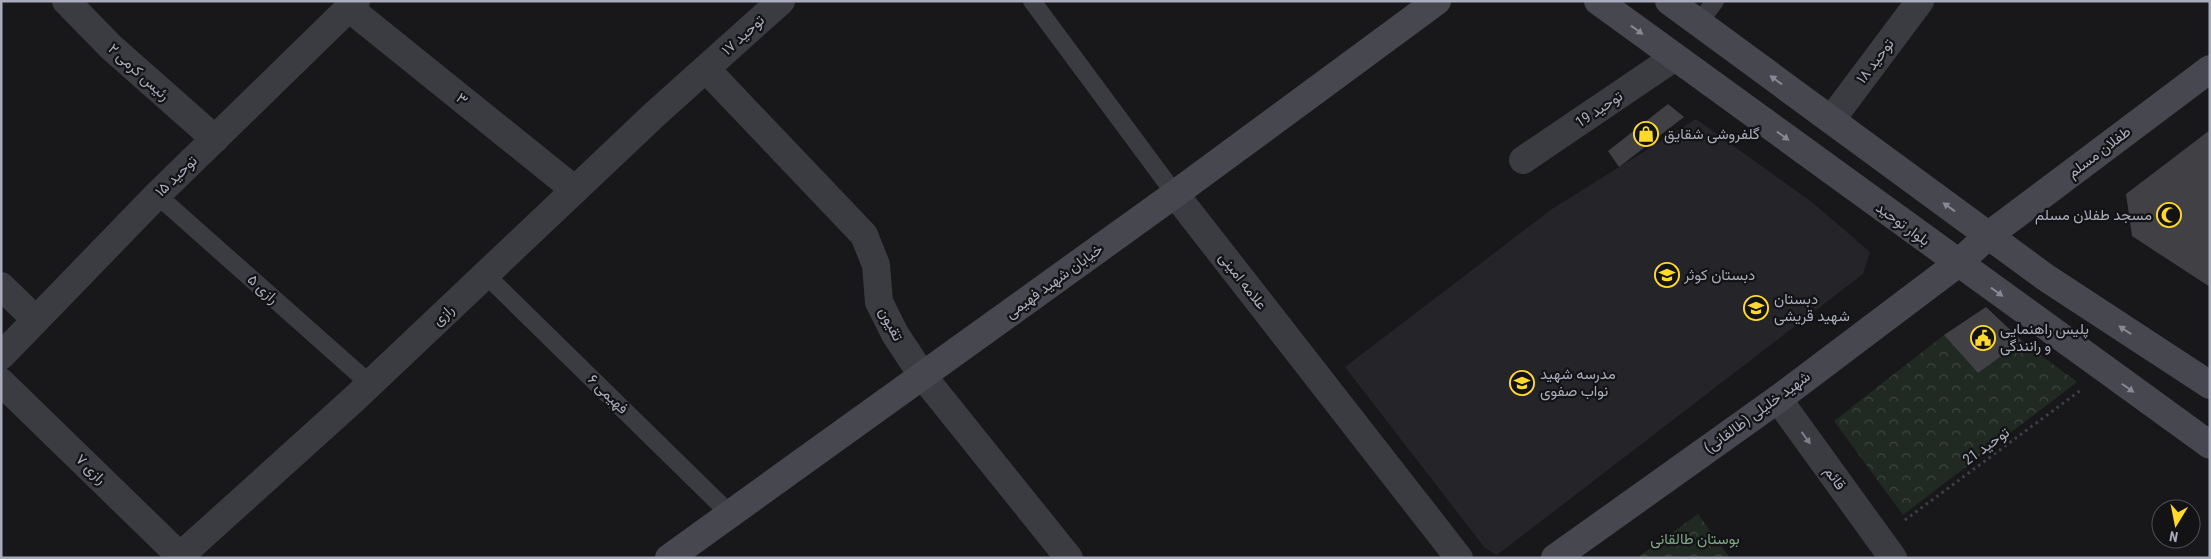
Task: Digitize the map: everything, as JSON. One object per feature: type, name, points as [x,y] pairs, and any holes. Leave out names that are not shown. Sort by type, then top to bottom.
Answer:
[{"type":"street","name":"رئیس کرمی ۲","points":[[66,1],[110,47],[215,139]]},
{"type":"street","name":"خیابان شهید فهیمی","points":[[673,557],[922,375],[1175,194],[1437,1]]},
{"type":"street","name":"بلوار توحید","points":[[1598,1],[1957,264],[2210,446]]},
{"type":"street","points":[[1669,1],[2045,277],[2210,385]]},
{"type":"street","name":"توحید ۱۸","points":[[1831,120],[1920,1]]},
{"type":"street","name":"توحید ۱۵","points":[[1,356],[157,195],[353,4]]},
{"type":"street","name":"۳","points":[[353,4],[575,190]]},
{"type":"street","name":"توحید ۱۷","points":[[706,69],[771,4]]},
{"type":"street","name":"توحید 19","points":[[1523,160],[1675,58]]},
{"type":"street","name":"رازی","points":[[179,557],[370,384],[485,274],[706,69]]},
{"type":"street","name":"تقیون","points":[[706,69],[864,235],[876,265],[879,302],[894,334],[922,375],[1069,558]]},
{"type":"street","name":"طفلان مسلم","points":[[1957,264],[1989,235],[2210,69]]},
{"type":"street","name":"علامه امینی","points":[[1175,194],[1458,558]]},
{"type":"street","name":"شهید خلیلی (طالقانی)","points":[[1555,558],[1778,399],[1957,264]]},
{"type":"street","points":[[1,286],[36,320]]},
{"type":"street","name":"رازی ۷","points":[[1,382],[179,557]]},
{"type":"street","name":"قائم","points":[[1778,399],[1886,548]]},
{"type":"lane","name":"علامه امینی","points":[[1032,1],[1175,194]]},
{"type":"lane","points":[[1699,23],[1715,1]]},
{"type":"lane","name":"رازی ۵","points":[[157,195],[370,384]]},
{"type":"lane","name":"فهیمی ۶","points":[[485,274],[730,514]]},
{"type":"path","name":"توحید 21","points":[[1886,548],[2106,372]]},
{"type":"shaded area","points":[[1696,119],[1813,203],[1870,252],[1863,274],[1497,555],[1485,548],[1345,367],[1552,209]]},
{"type":"green space","points":[[1944,335],[1978,373],[2022,341],[2077,382],[1903,515],[1834,421]]},
{"type":"green space","name":"بوستان طالقانی","points":[[1698,514],[1730,558],[1637,558]]},
{"type":"building","name":"گلفروشی شقایق","points":[[1668,104],[1684,117],[1619,167],[1608,151]]},
{"type":"building","name":"مسجد طفلان مسلم","points":[[2210,130],[2210,287],[2132,236],[2126,194]]},
{"type":"building","name":"پلیس راهنمایی و رانندگی","points":[[1986,307],[2022,341],[1978,373],[1944,335]]},
{"type":"place","name":"گلفروشی شقایق","points":[[1646,134]]},
{"type":"place","name":"مسجد طفلان مسلم","points":[[2169,215]]},
{"type":"place","name":"دبستان کوثر","points":[[1667,275]]},
{"type":"place","name":"دبستان شهید قریشی","points":[[1756,308]]},
{"type":"place","name":"پلیس راهنمایی و رانندگی","points":[[1983,338]]},
{"type":"place","name":"مدرسه شهید نواب صفوی","points":[[1522,383]]}]
